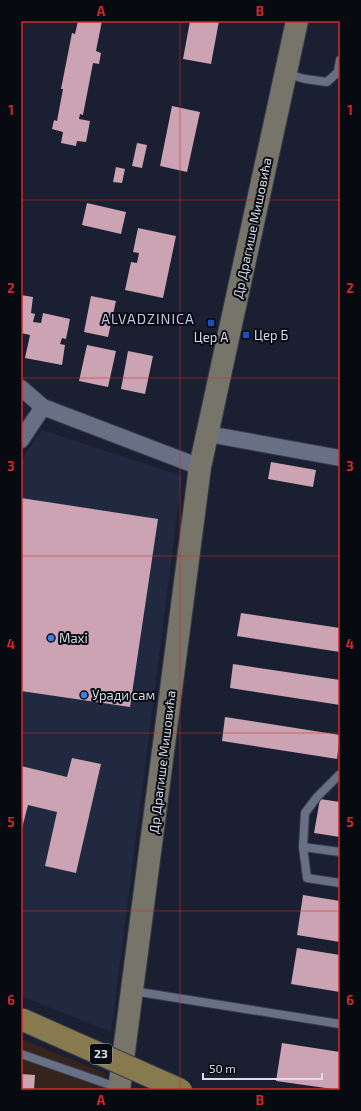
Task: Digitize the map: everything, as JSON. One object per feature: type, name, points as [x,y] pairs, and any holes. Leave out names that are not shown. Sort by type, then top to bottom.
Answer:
[{"type":"main road","name":"Др Драгише Мишовића","points":[[121,1089],[132,991],[200,467],[297,21]]},
{"type":"main road","name":"23","points":[[21,1019],[181,1090]]},
{"type":"street","points":[[21,388],[43,407],[200,467]]},
{"type":"street","points":[[21,440],[43,407]]},
{"type":"street","points":[[208,434],[340,458]]},
{"type":"lane","points":[[286,74],[305,79],[327,82],[338,72],[340,60]]},
{"type":"lane","points":[[340,774],[317,797],[305,813],[303,847],[307,878],[340,884]]},
{"type":"lane","points":[[303,847],[340,852]]},
{"type":"lane","points":[[132,991],[340,1024]]},
{"type":"lane","points":[[21,1054],[121,1089]]},
{"type":"shaded area","points":[[42,430],[182,476],[111,1032],[21,996],[21,461]]},
{"type":"shaded area","points":[[21,1039],[105,1073],[103,1090],[21,1090]]},
{"type":"building","points":[[78,21],[102,21],[96,51],[101,53],[99,64],[93,63],[83,115],[80,114],[79,119],[90,121],[86,142],[77,141],[76,146],[61,143],[63,132],[52,129],[54,120],[57,121],[63,89],[61,89],[72,33],[75,34]]},
{"type":"building","points":[[190,21],[219,21],[211,64],[183,59]]},
{"type":"building","points":[[172,106],[200,112],[187,172],[160,166]]},
{"type":"building","points":[[137,143],[147,145],[142,168],[132,166]]},
{"type":"building","points":[[116,167],[125,169],[122,183],[113,182]]},
{"type":"building","points":[[87,203],[126,212],[121,234],[82,225]]},
{"type":"building","points":[[138,228],[176,236],[163,298],[125,290],[131,262],[137,263],[139,253],[133,252]]},
{"type":"building","points":[[21,295],[33,297],[31,313],[35,314],[33,322],[41,323],[43,313],[70,319],[66,339],[62,338],[60,344],[65,345],[62,365],[25,358],[30,335],[21,333]]},
{"type":"building","points":[[91,296],[116,301],[108,337],[84,332]]},
{"type":"building","points":[[87,345],[116,351],[108,387],[79,381]]},
{"type":"building","points":[[128,351],[153,356],[145,394],[121,389]]},
{"type":"building","points":[[271,462],[316,470],[313,487],[268,479]]},
{"type":"building","points":[[21,498],[158,519],[130,707],[21,691]]},
{"type":"building","points":[[241,613],[340,628],[340,652],[237,636]]},
{"type":"building","points":[[233,664],[340,680],[340,705],[230,688]]},
{"type":"building","points":[[225,717],[340,735],[337,759],[222,741]]},
{"type":"building","points":[[72,758],[101,764],[76,873],[45,866],[57,812],[28,805],[21,832],[21,766],[67,777]]},
{"type":"building","points":[[320,799],[340,802],[340,837],[314,833]]},
{"type":"building","points":[[303,895],[340,901],[340,942],[297,935]]},
{"type":"building","points":[[297,948],[340,955],[340,992],[291,984]]},
{"type":"building","points":[[282,1043],[340,1052],[340,1090],[276,1081]]},
{"type":"building","points":[[21,1074],[35,1075],[34,1090],[21,1090]]},
{"type":"place","name":"Цер А","points":[[211,323]]},
{"type":"place","name":"Цер Б","points":[[246,335]]},
{"type":"place","name":"Maxi","points":[[51,638]]},
{"type":"place","name":"Уради сам","points":[[84,695]]},
{"type":"district","name":"ALVADZINICA","points":[[148,319]]}]
